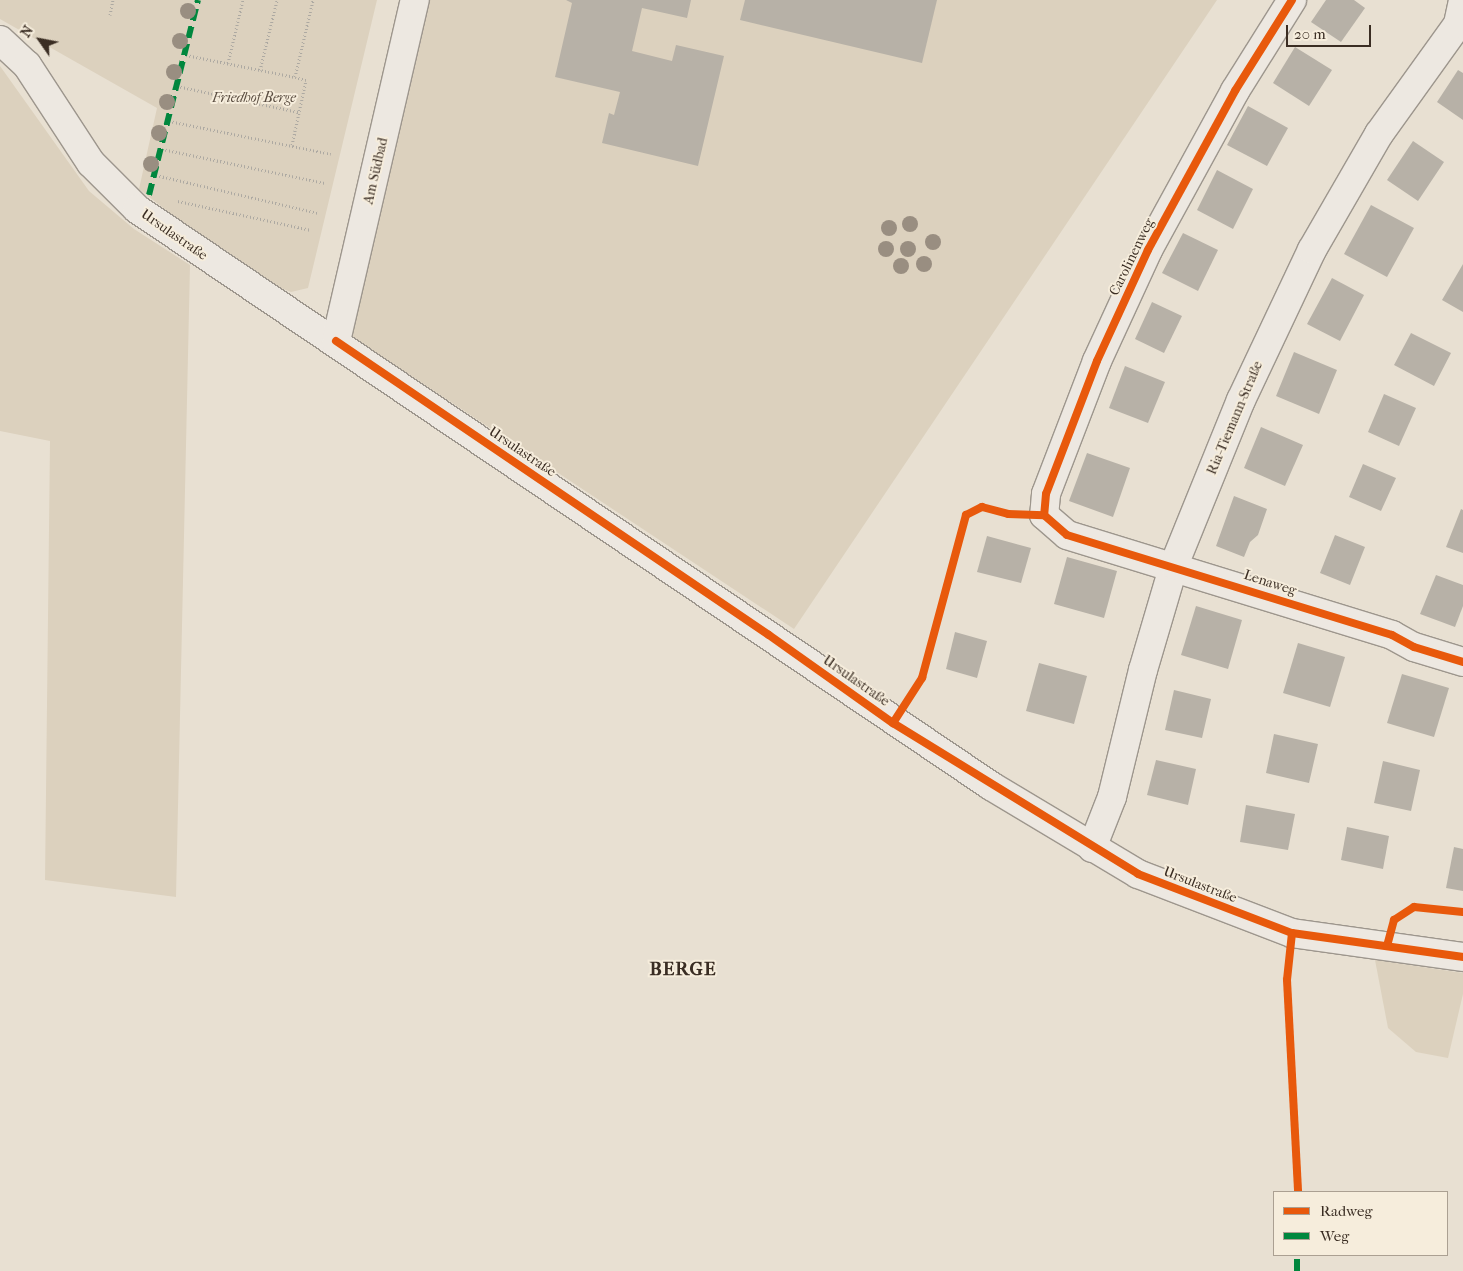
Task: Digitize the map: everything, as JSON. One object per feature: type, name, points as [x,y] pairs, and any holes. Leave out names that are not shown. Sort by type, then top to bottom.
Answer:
[{"type":"street","name":"Am Südbad","points":[[336,342],[415,0]]},
{"type":"street","name":"Carolinenweg","points":[[1067,535],[1044,515],[1046,494],[1097,361],[1148,250],[1235,91],[1292,0]]},
{"type":"street","name":"Ria-Tiemann-Straße","points":[[1092,848],[1112,798],[1142,670],[1174,565],[1241,400],[1312,250],[1379,134],[1461,17]]},
{"type":"street","name":"Ursulastraße","points":[[0,40],[27,65],[91,163],[137,209],[212,262],[336,342],[769,635],[893,722],[1092,848],[1161,884],[1292,933],[1463,957]]},
{"type":"street","name":"Lenaweg","points":[[1067,535],[1174,565],[1392,635],[1414,647],[1463,662]]},
{"type":"path","points":[[110,16],[113,0]]},
{"type":"path","points":[[228,63],[243,0]]},
{"type":"path","points":[[260,70],[277,0]]},
{"type":"path","points":[[295,77],[313,0]]},
{"type":"path","points":[[186,55],[306,80],[292,145]]},
{"type":"path","points":[[177,86],[298,112]]},
{"type":"path","points":[[169,121],[331,154]]},
{"type":"path","points":[[162,149],[325,183]]},
{"type":"path","points":[[156,175],[318,212]]},
{"type":"path","points":[[168,199],[311,230]]},
{"type":"green space","name":"Friedhof Berge","points":[[0,0],[377,0],[308,288],[291,292],[278,287],[221,253],[139,189],[157,108],[0,19]]},
{"type":"green space","points":[[423,0],[1217,0],[794,629],[345,332]]},
{"type":"green space","points":[[0,66],[89,191],[134,229],[190,265],[176,897],[45,880],[50,441],[0,431]]},
{"type":"green space","points":[[1375,960],[1463,973],[1463,994],[1448,1058],[1416,1052],[1388,1028]]},
{"type":"building","points":[[566,0],[691,0],[687,18],[642,8],[632,51],[672,61],[676,45],[724,56],[698,166],[602,143],[609,113],[614,115],[620,92],[555,77],[572,3]]},
{"type":"building","points":[[745,0],[937,0],[922,63],[740,20]]},
{"type":"building","points":[[1326,0],[1354,0],[1365,8],[1341,42],[1311,22]]},
{"type":"building","points":[[1295,47],[1332,70],[1309,106],[1273,83]]},
{"type":"building","points":[[1458,70],[1463,73],[1463,120],[1437,102]]},
{"type":"building","points":[[1248,106],[1288,128],[1267,166],[1227,145]]},
{"type":"building","points":[[1413,141],[1444,162],[1418,201],[1387,180]]},
{"type":"building","points":[[1217,170],[1253,189],[1233,229],[1197,210]]},
{"type":"building","points":[[1371,205],[1414,228],[1387,277],[1344,254]]},
{"type":"building","points":[[1183,233],[1218,250],[1198,291],[1162,273]]},
{"type":"building","points":[[1463,264],[1463,312],[1442,300]]},
{"type":"building","points":[[1332,278],[1364,295],[1340,341],[1307,324]]},
{"type":"building","points":[[1152,302],[1182,316],[1164,353],[1135,339]]},
{"type":"building","points":[[1411,333],[1451,353],[1434,386],[1394,365]]},
{"type":"building","points":[[1294,352],[1337,370],[1319,414],[1276,396]]},
{"type":"building","points":[[1125,366],[1165,382],[1148,423],[1109,408]]},
{"type":"building","points":[[1384,394],[1416,408],[1399,446],[1368,432]]},
{"type":"building","points":[[1261,427],[1303,445],[1285,486],[1244,468]]},
{"type":"building","points":[[1087,453],[1130,468],[1113,517],[1069,501]]},
{"type":"building","points":[[1363,464],[1396,478],[1381,511],[1349,497]]},
{"type":"building","points":[[1234,496],[1267,509],[1258,535],[1250,542],[1244,557],[1216,546]]},
{"type":"building","points":[[1461,509],[1463,510],[1463,553],[1446,547]]},
{"type":"building","points":[[1335,535],[1365,547],[1350,585],[1320,573]]},
{"type":"building","points":[[987,536],[1031,548],[1021,583],[977,572]]},
{"type":"building","points":[[1067,557],[1117,571],[1104,618],[1054,604]]},
{"type":"building","points":[[1436,575],[1463,585],[1463,606],[1455,627],[1420,614]]},
{"type":"building","points":[[1196,606],[1242,620],[1228,669],[1181,655]]},
{"type":"building","points":[[955,632],[987,641],[977,678],[946,669]]},
{"type":"building","points":[[1298,643],[1345,657],[1330,707],[1283,693]]},
{"type":"building","points":[[1039,663],[1087,676],[1074,724],[1026,711]]},
{"type":"building","points":[[1402,674],[1449,688],[1434,737],[1387,723]]},
{"type":"building","points":[[1174,690],[1211,699],[1202,738],[1165,730]]},
{"type":"building","points":[[1274,734],[1318,744],[1309,783],[1266,773]]},
{"type":"building","points":[[1156,760],[1196,769],[1188,805],[1147,795]]},
{"type":"building","points":[[1383,761],[1420,770],[1411,811],[1374,803]]},
{"type":"building","points":[[1246,805],[1295,814],[1288,850],[1240,842]]},
{"type":"building","points":[[1347,827],[1389,836],[1383,869],[1341,860]]},
{"type":"building","points":[[1454,847],[1463,849],[1463,891],[1446,888]]},
{"type":"marked path","points":[[149,195],[198,0]]},
{"type":"marked path","points":[[1297,1256],[1297,1271]]},
{"type":"cycle path","points":[[1292,0],[1235,91],[1148,250],[1097,361],[1046,494],[1044,515],[1067,535],[1392,635],[1414,647],[1463,662]]},
{"type":"cycle path","points":[[336,341],[769,635],[893,723],[1138,874],[1292,933],[1463,957]]},
{"type":"cycle path","points":[[893,723],[922,678],[966,515],[982,507],[1008,514],[1044,515]]},
{"type":"cycle path","points":[[1387,946],[1394,920],[1414,907],[1463,912]]},
{"type":"cycle path","points":[[1292,933],[1287,980],[1298,1191]]},
{"type":"district","name":"BERGE","points":[[683,970]]}]
